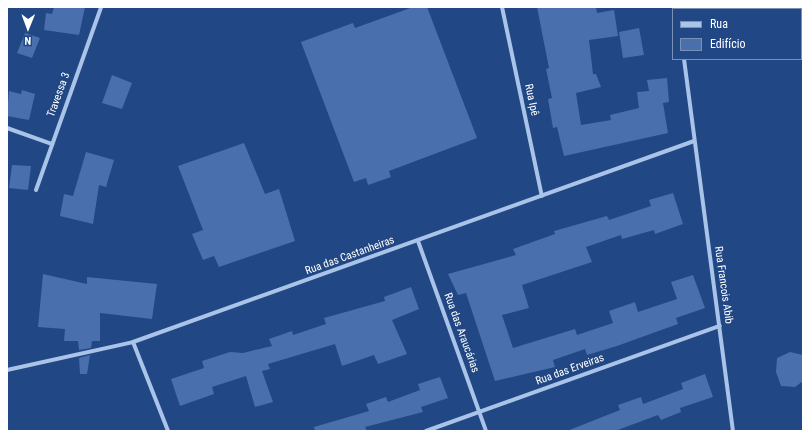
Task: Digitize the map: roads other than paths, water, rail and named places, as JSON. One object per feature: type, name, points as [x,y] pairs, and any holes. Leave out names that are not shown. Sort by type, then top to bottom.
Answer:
[{"type":"street","name":"Travessa 3","points":[[36,190],[101,7]]},
{"type":"street","name":"Rua Ipê","points":[[502,7],[542,196]]},
{"type":"street","name":"Rua Francois Abib","points":[[684,60],[733,431]]},
{"type":"street","points":[[7,128],[52,144]]},
{"type":"street","name":"Rua das Castanheiras","points":[[7,370],[133,342],[694,141]]},
{"type":"street","name":"Rua das Araucárias","points":[[418,241],[486,431]]},
{"type":"street","name":"Rua das Erveiras","points":[[426,431],[720,326]]},
{"type":"street","points":[[133,342],[168,431]]}]
